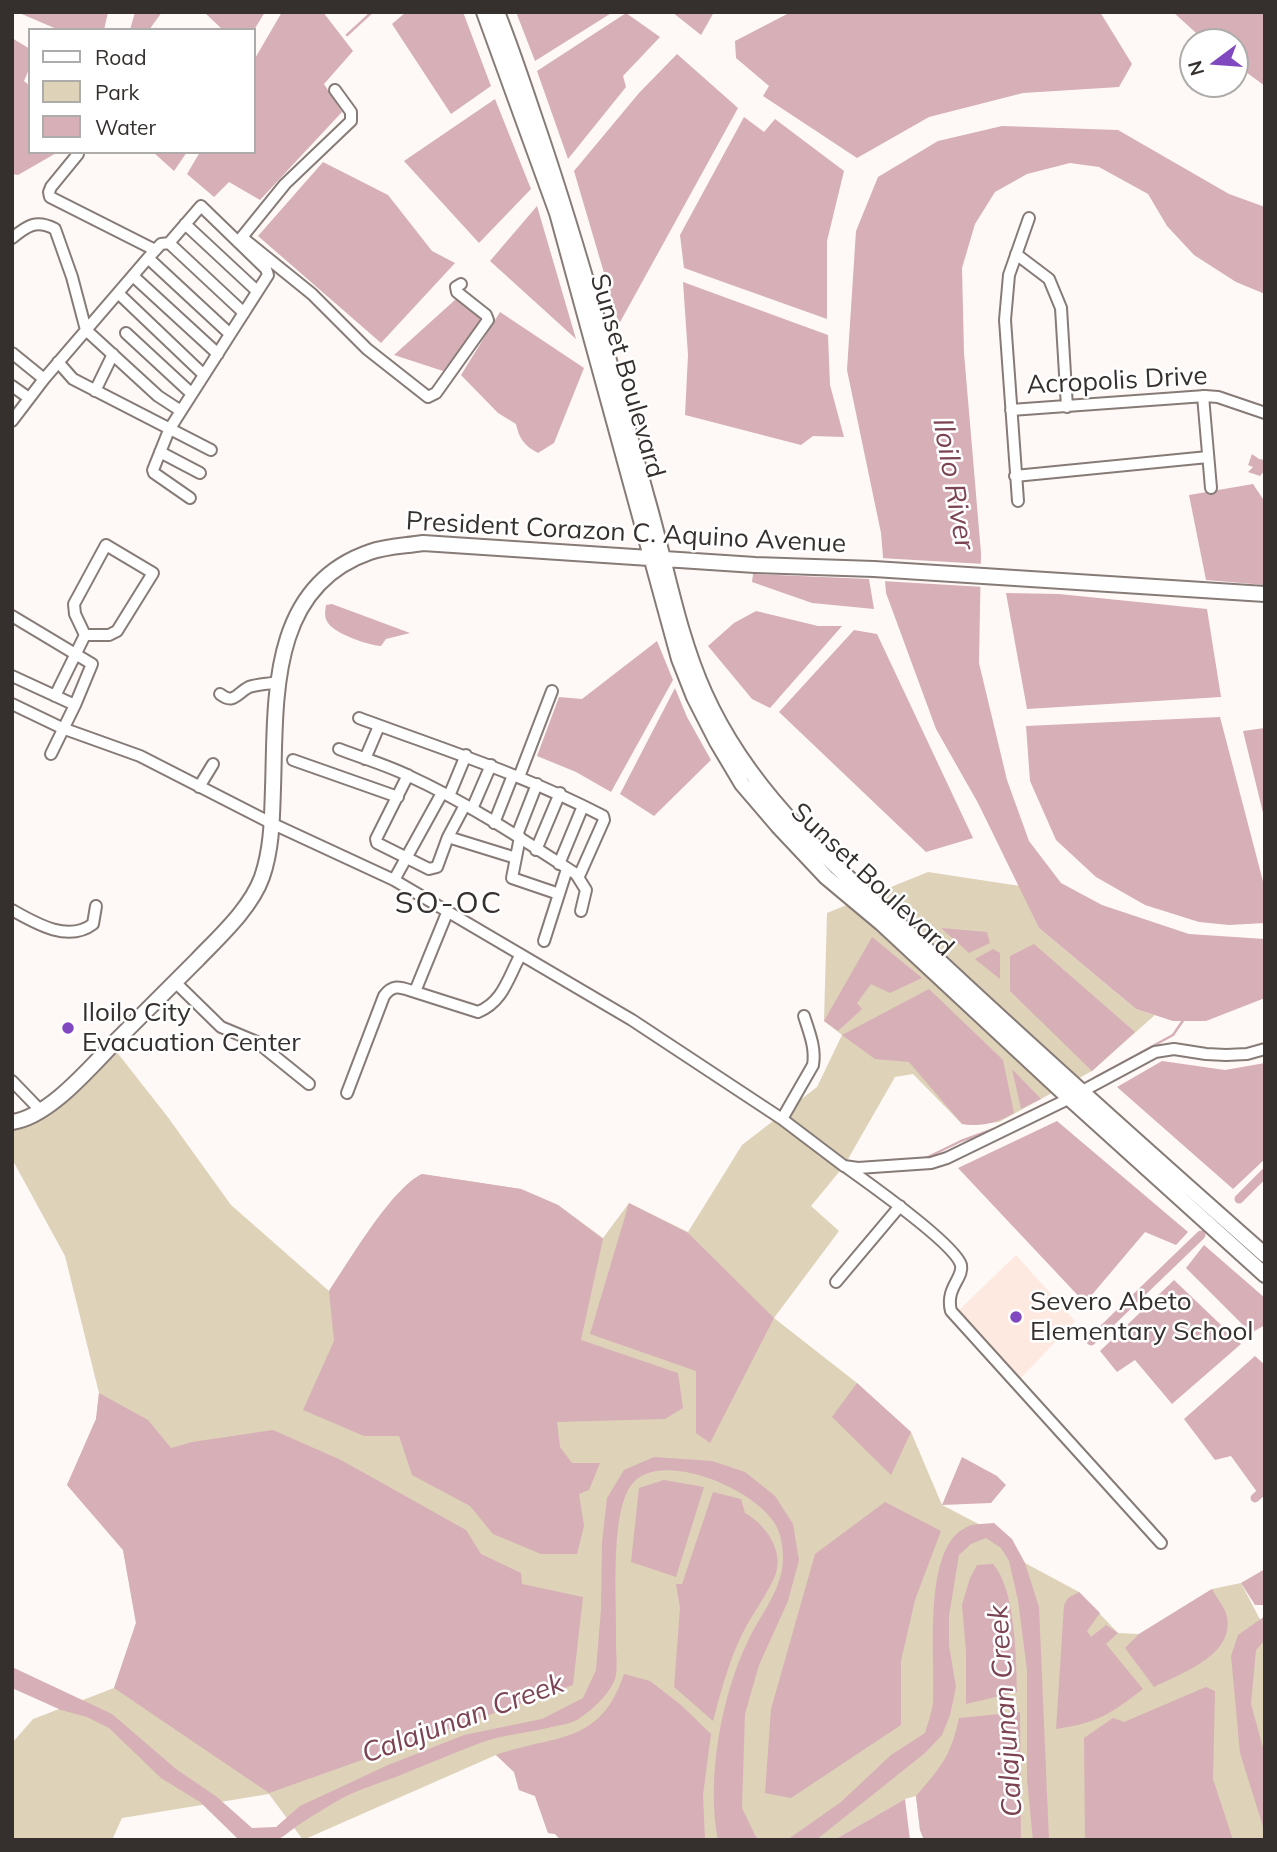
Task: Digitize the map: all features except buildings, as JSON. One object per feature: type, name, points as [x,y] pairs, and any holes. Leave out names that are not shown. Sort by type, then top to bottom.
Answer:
[{"type":"main road","name":"Sunset Boulevard","points":[[484,12],[552,185]]},
{"type":"main road","name":"Sunset Boulevard","points":[[497,12],[552,185],[686,646],[706,695],[729,739],[754,778],[831,872],[890,915],[1074,1095],[1265,1275]]},
{"type":"main road","name":"President Corazon C. Aquino Avenue","points":[[12,1122],[41,1111],[176,983],[235,921],[261,879],[269,851],[278,682],[285,640],[299,608],[321,582],[345,563],[371,552],[423,544],[1265,594]]},
{"type":"main road","name":"Sunset Boulevard","points":[[1074,1095],[1265,1255]]},
{"type":"street","points":[[240,240],[285,184],[351,121],[351,112],[335,90]]},
{"type":"street","points":[[78,154],[51,187],[50,197],[152,254],[230,334]]},
{"type":"street","points":[[14,415],[152,254],[161,244],[169,243],[201,206],[240,240],[312,294],[367,349],[428,397],[436,393],[488,320],[486,315],[457,292],[456,287],[461,284]]},
{"type":"street","points":[[1018,501],[1004,320],[1009,275],[1029,218]]},
{"type":"street","points":[[12,238],[29,224],[46,224],[55,229],[72,277],[86,330],[158,396],[180,411]]},
{"type":"street","points":[[185,224],[257,291]]},
{"type":"street","points":[[190,498],[153,470],[180,411],[268,273],[240,240]]},
{"type":"street","points":[[169,243],[244,313]]},
{"type":"street","points":[[1016,254],[1049,279],[1061,308],[1067,407]]},
{"type":"street","points":[[133,276],[218,354]]},
{"type":"street","points":[[118,293],[204,374]]},
{"type":"street","points":[[126,333],[192,394]]},
{"type":"street","points":[[12,353],[44,379]]},
{"type":"street","points":[[95,391],[113,354]]},
{"type":"street","points":[[58,362],[73,379],[211,450]]},
{"type":"street","points":[[12,386],[29,398]]},
{"type":"street","points":[[1203,396],[1211,488]]},
{"type":"street","name":"Acropolis Drive","points":[[1011,410],[1203,396],[1218,397],[1265,413]]},
{"type":"street","points":[[160,452],[200,473]]},
{"type":"street","points":[[1015,476],[1208,457]]},
{"type":"street","points":[[106,545],[153,573],[117,631],[109,635],[85,635],[75,614],[75,604],[106,545]]},
{"type":"street","points":[[12,616],[92,664],[51,754]]},
{"type":"street","points":[[55,696],[85,635]]},
{"type":"street","points":[[12,676],[75,705]]},
{"type":"street","points":[[220,694],[226,699],[239,698],[250,687],[278,682]]},
{"type":"street","points":[[494,823],[552,691]]},
{"type":"street","points":[[12,704],[62,728],[140,756],[271,823],[394,880],[632,1020],[782,1119],[900,1206],[949,1249],[961,1264],[961,1273],[949,1293],[951,1311],[1161,1543]]},
{"type":"street","points":[[339,749],[408,775],[446,794],[519,836],[567,869],[580,874],[604,820],[603,816],[560,793],[491,765],[359,718]]},
{"type":"street","points":[[365,759],[379,726]]},
{"type":"street","points":[[394,880],[405,857],[446,794],[466,755]]},
{"type":"street","points":[[293,760],[398,797]]},
{"type":"street","points":[[199,786],[213,764]]},
{"type":"street","points":[[408,775],[376,842],[434,869],[448,837],[469,807],[491,765]]},
{"type":"street","points":[[537,784],[519,836],[513,880],[559,894]]},
{"type":"street","points":[[536,850],[560,793]]},
{"type":"street","points":[[544,941],[567,869],[583,806]]},
{"type":"street","points":[[448,837],[516,858]]},
{"type":"street","points":[[567,869],[586,890],[581,911]]},
{"type":"street","points":[[12,910],[45,928],[61,931],[86,929],[93,924],[96,906]]},
{"type":"street","points":[[412,991],[416,989],[447,913]]},
{"type":"street","points":[[347,1093],[389,989],[397,986],[478,1012],[489,1008],[506,988],[507,979],[520,956]]},
{"type":"street","points":[[176,983],[221,1027],[257,1042],[309,1084]]},
{"type":"street","points":[[782,1119],[813,1065],[814,1053],[804,1016]]},
{"type":"street","points":[[844,1166],[858,1168],[931,1163],[973,1147],[1155,1052],[1174,1049],[1226,1055],[1247,1054],[1265,1049]]},
{"type":"street","points":[[12,1081],[41,1111]]},
{"type":"street","points":[[836,1282],[900,1206]]},
{"type":"shaded area","name":"Severo Abeto Elementary School","points":[[1016,1255],[1075,1321],[1019,1380],[956,1313]]},
{"type":"green space","points":[[928,872],[1020,886],[1039,928],[1136,1009],[1155,1015],[1092,1071],[999,1122],[962,1124],[913,1074],[895,1077],[844,1166],[811,1206],[839,1231],[774,1318],[857,1383],[911,1432],[942,1505],[992,1531],[1025,1563],[1079,1592],[1118,1633],[1139,1634],[1212,1589],[1241,1583],[1265,1629],[1265,1840],[924,1840],[920,1830],[916,1796],[905,1799],[834,1840],[561,1840],[555,1834],[548,1833],[535,1796],[519,1790],[514,1772],[496,1755],[303,1840],[269,1794],[122,1818],[112,1840],[12,1840],[12,1743],[33,1719],[114,1688],[136,1623],[123,1550],[67,1485],[96,1419],[99,1393],[65,1256],[12,1159],[12,1122],[19,1121],[112,1046],[231,1205],[329,1291],[384,1209],[410,1182],[422,1174],[521,1189],[558,1205],[603,1238],[629,1203],[688,1232],[742,1145],[817,1087],[842,1035],[824,1021],[827,913]]},
{"type":"water","points":[[17,12],[108,12],[104,28],[54,28]]},
{"type":"water","points":[[135,12],[162,12],[150,28],[131,28]]},
{"type":"water","points":[[204,12],[265,12],[255,28],[221,28]]},
{"type":"water","points":[[282,12],[323,12],[353,51],[324,84],[342,112],[260,200],[229,182],[214,197],[187,174],[199,154],[256,154],[256,57]]},
{"type":"water","points":[[406,12],[463,12],[491,86],[451,114],[392,24]]},
{"type":"water","points":[[516,12],[613,12],[535,61]]},
{"type":"water","points":[[672,12],[714,12],[701,35]]},
{"type":"water","points":[[791,12],[1100,12],[1132,64],[1119,87],[1023,93],[929,117],[857,158],[763,96],[769,86],[736,58],[735,41]]},
{"type":"water","points":[[1173,12],[1265,12],[1265,86],[1249,74],[1249,28],[1191,28]]},
{"type":"water","points":[[626,13],[660,37],[623,76],[626,87],[568,159],[537,71]]},
{"type":"water","points":[[12,38],[28,48],[28,72],[24,81],[28,84],[28,154],[55,154],[18,175],[12,174]]},
{"type":"water","points":[[677,54],[738,108],[619,324],[574,171],[639,93]]},
{"type":"water","points":[[495,99],[531,189],[479,243],[404,161]]},
{"type":"water","points":[[744,117],[764,132],[775,119],[844,171],[827,241],[827,319],[684,268],[680,235]]},
{"type":"water","name":"Iloilo River","points":[[1002,126],[1118,130],[1229,194],[1265,207],[1265,294],[1236,282],[1194,255],[1167,226],[1148,194],[1099,167],[1070,163],[1027,174],[995,192],[975,224],[962,268],[964,353],[981,553],[979,663],[1007,780],[1029,841],[1061,883],[1102,905],[1189,934],[1265,939],[1265,998],[1206,1021],[1173,1021],[1136,1009],[1039,928],[978,803],[936,729],[886,593],[881,533],[847,370],[856,231],[878,177],[938,141]]},
{"type":"water","points":[[155,154],[186,154],[174,171]]},
{"type":"water","points":[[323,162],[388,195],[432,251],[455,263],[381,343],[258,236]]},
{"type":"water","points":[[537,206],[576,339],[490,261]]},
{"type":"water","points":[[683,282],[828,335],[830,385],[844,437],[813,436],[801,445],[685,415],[688,355]]},
{"type":"water","points":[[456,299],[482,319],[443,371],[394,355]]},
{"type":"water","points":[[500,312],[584,368],[554,443],[538,453],[523,442],[516,424],[498,413],[461,375]]},
{"type":"water","points":[[1252,454],[1265,460],[1265,470],[1260,476],[1248,472],[1253,467],[1248,465]]},
{"type":"water","points":[[1253,484],[1265,502],[1265,585],[1206,580],[1189,495]]},
{"type":"water","points":[[753,574],[869,579],[874,609],[812,603],[752,582]]},
{"type":"water","points":[[1006,593],[1059,594],[1207,609],[1221,697],[1027,709]]},
{"type":"water","points":[[332,604],[410,633],[386,639],[381,646],[368,644],[337,631],[328,623],[325,617],[326,605]]},
{"type":"water","points":[[756,611],[818,626],[842,626],[770,708],[752,699],[708,646],[734,623]]},
{"type":"water","points":[[854,630],[877,634],[973,838],[926,852],[779,712]]},
{"type":"water","points":[[657,641],[673,680],[611,792],[576,772],[537,756],[559,697],[582,699]]},
{"type":"water","points":[[675,688],[687,717],[711,760],[654,816],[620,794]]},
{"type":"water","points":[[1220,717],[1265,889],[1265,923],[1229,925],[1199,922],[1145,905],[1096,877],[1056,840],[1030,781],[1026,726]]},
{"type":"water","points":[[1265,728],[1265,821],[1243,731]]},
{"type":"water","points":[[941,928],[987,932],[990,943],[969,953]]},
{"type":"water","points":[[872,937],[922,978],[890,993],[871,984],[857,1003],[862,1009],[838,1031],[824,1021]]},
{"type":"water","points":[[1034,944],[1135,1032],[1092,1071],[1010,991],[1010,956]]},
{"type":"water","points":[[993,949],[1000,953],[1000,979],[975,959]]},
{"type":"water","points":[[929,989],[1003,1060],[1014,1113],[989,1123],[962,1124],[909,1062],[875,1059],[842,1035]]},
{"type":"water","points":[[1162,1061],[1225,1070],[1265,1063],[1265,1159],[1233,1189],[1117,1087]]},
{"type":"water","points":[[1012,1069],[1041,1099],[1021,1109]]},
{"type":"water","points":[[1057,1121],[1188,1232],[1176,1245],[1145,1232],[1085,1303],[958,1168]]},
{"type":"water","points":[[422,1174],[521,1189],[558,1205],[603,1239],[581,1340],[678,1373],[683,1408],[665,1419],[557,1422],[560,1447],[572,1463],[600,1463],[589,1490],[579,1494],[584,1526],[577,1554],[541,1554],[493,1534],[470,1506],[412,1475],[399,1436],[364,1436],[303,1410],[334,1341],[329,1291],[384,1209],[410,1182]]},
{"type":"water","points":[[629,1203],[688,1233],[774,1318],[710,1443],[696,1433],[696,1371],[590,1334]]},
{"type":"water","points":[[1204,1245],[1265,1298],[1265,1325],[1251,1333],[1186,1268]]},
{"type":"water","points":[[1174,1280],[1241,1344],[1172,1404],[1135,1360],[1117,1372],[1100,1351]]},
{"type":"water","points":[[1255,1356],[1265,1365],[1265,1485],[1257,1492],[1231,1456],[1215,1460],[1184,1419]]},
{"type":"water","points":[[857,1383],[911,1432],[891,1475],[832,1417]]},
{"type":"water","name":"Calajunan Creek","points":[[99,1393],[148,1420],[171,1448],[192,1442],[273,1430],[341,1460],[466,1530],[481,1554],[521,1573],[522,1584],[583,1597],[573,1685],[269,1793],[114,1688],[136,1623],[123,1550],[67,1485],[96,1419]]},
{"type":"water","points":[[654,1457],[712,1461],[745,1472],[775,1496],[793,1524],[799,1560],[788,1601],[759,1665],[745,1714],[742,1808],[756,1837],[764,1840],[718,1840],[715,1766],[723,1714],[738,1665],[780,1580],[783,1552],[780,1535],[772,1519],[756,1503],[710,1478],[684,1472],[661,1470],[641,1476],[628,1490],[622,1505],[615,1588],[616,1675],[604,1697],[594,1707],[572,1722],[489,1740],[357,1791],[326,1807],[278,1839],[239,1840],[200,1802],[161,1778],[109,1728],[12,1688],[12,1667],[112,1714],[176,1769],[217,1797],[252,1828],[276,1827],[300,1806],[388,1765],[464,1735],[542,1719],[583,1698],[596,1670],[601,1609],[602,1542],[607,1498],[624,1470]]},
{"type":"water","points":[[962,1457],[997,1476],[1006,1485],[991,1503],[942,1505]]},
{"type":"water","points":[[664,1480],[704,1487],[676,1577],[631,1562],[639,1488]]},
{"type":"water","points":[[713,1492],[741,1499],[745,1513],[760,1524],[771,1539],[777,1567],[771,1584],[738,1643],[713,1721],[674,1687],[680,1608],[676,1584],[682,1584]]},
{"type":"water","points":[[885,1502],[941,1531],[915,1600],[901,1661],[901,1725],[791,1798],[765,1793],[771,1709],[815,1554]]},
{"type":"water","points":[[994,1523],[1012,1539],[1025,1563],[1039,1607],[1049,1840],[1033,1840],[1027,1780],[1027,1670],[1018,1600],[1009,1561],[1001,1548],[986,1538],[971,1544],[959,1555],[949,1616],[949,1645],[956,1687],[942,1735],[925,1753],[816,1840],[787,1840],[841,1802],[891,1755],[925,1733],[933,1702],[934,1606],[943,1557],[952,1539],[967,1527]]},
{"type":"water","points":[[993,1564],[1001,1576],[1010,1607],[1017,1692],[966,1704],[962,1605],[977,1565]]},
{"type":"water","points":[[1265,1569],[1265,1605],[1255,1605],[1241,1583]]},
{"type":"water","points":[[1212,1589],[1226,1613],[1228,1627],[1224,1640],[1205,1660],[1154,1687],[1125,1648],[1139,1634]]},
{"type":"water","points":[[1079,1592],[1100,1613],[1087,1631],[1091,1637],[1106,1625],[1118,1633],[1106,1644],[1143,1689],[1103,1716],[1083,1724],[1056,1729],[1064,1605],[1068,1598]]},
{"type":"water","points":[[1265,1616],[1265,1640],[1256,1650],[1251,1704],[1265,1755],[1265,1833],[1240,1753],[1231,1656],[1238,1635]]},
{"type":"water","points":[[624,1674],[650,1681],[681,1705],[711,1734],[703,1795],[705,1840],[561,1840],[555,1834],[548,1833],[535,1796],[519,1790],[514,1772],[496,1755],[573,1734],[589,1726],[614,1697]]},
{"type":"water","points":[[1206,1687],[1215,1691],[1213,1779],[1233,1840],[1085,1840],[1084,1738],[1113,1718],[1124,1722]]},
{"type":"water","points":[[1020,1712],[1021,1840],[924,1840],[920,1830],[916,1796],[944,1760],[959,1718]]},
{"type":"water","points":[[905,1799],[910,1840],[834,1840]]},
{"type":"pier","points":[[880,558],[984,564],[984,587],[882,581]]},
{"type":"waterway","points":[[347,35],[372,12]]},
{"type":"waterway","points":[[1094,1078],[1173,1035],[1184,1019]]},
{"type":"waterway","points":[[1000,1126],[1047,1103]]},
{"type":"waterway","points":[[926,1158],[994,1129]]},
{"type":"waterway","points":[[1239,1199],[1265,1173]]},
{"type":"waterway","points":[[1091,1341],[1201,1235]]},
{"type":"waterway","points":[[1255,1498],[1265,1489]]},
{"type":"place","name":"Iloilo City Evacuation Center","points":[[68,1028]]},
{"type":"place","name":"Severo Abeto Elementary School","points":[[1016,1317]]},
{"type":"district","name":"SO-OC","points":[[449,904]]}]
